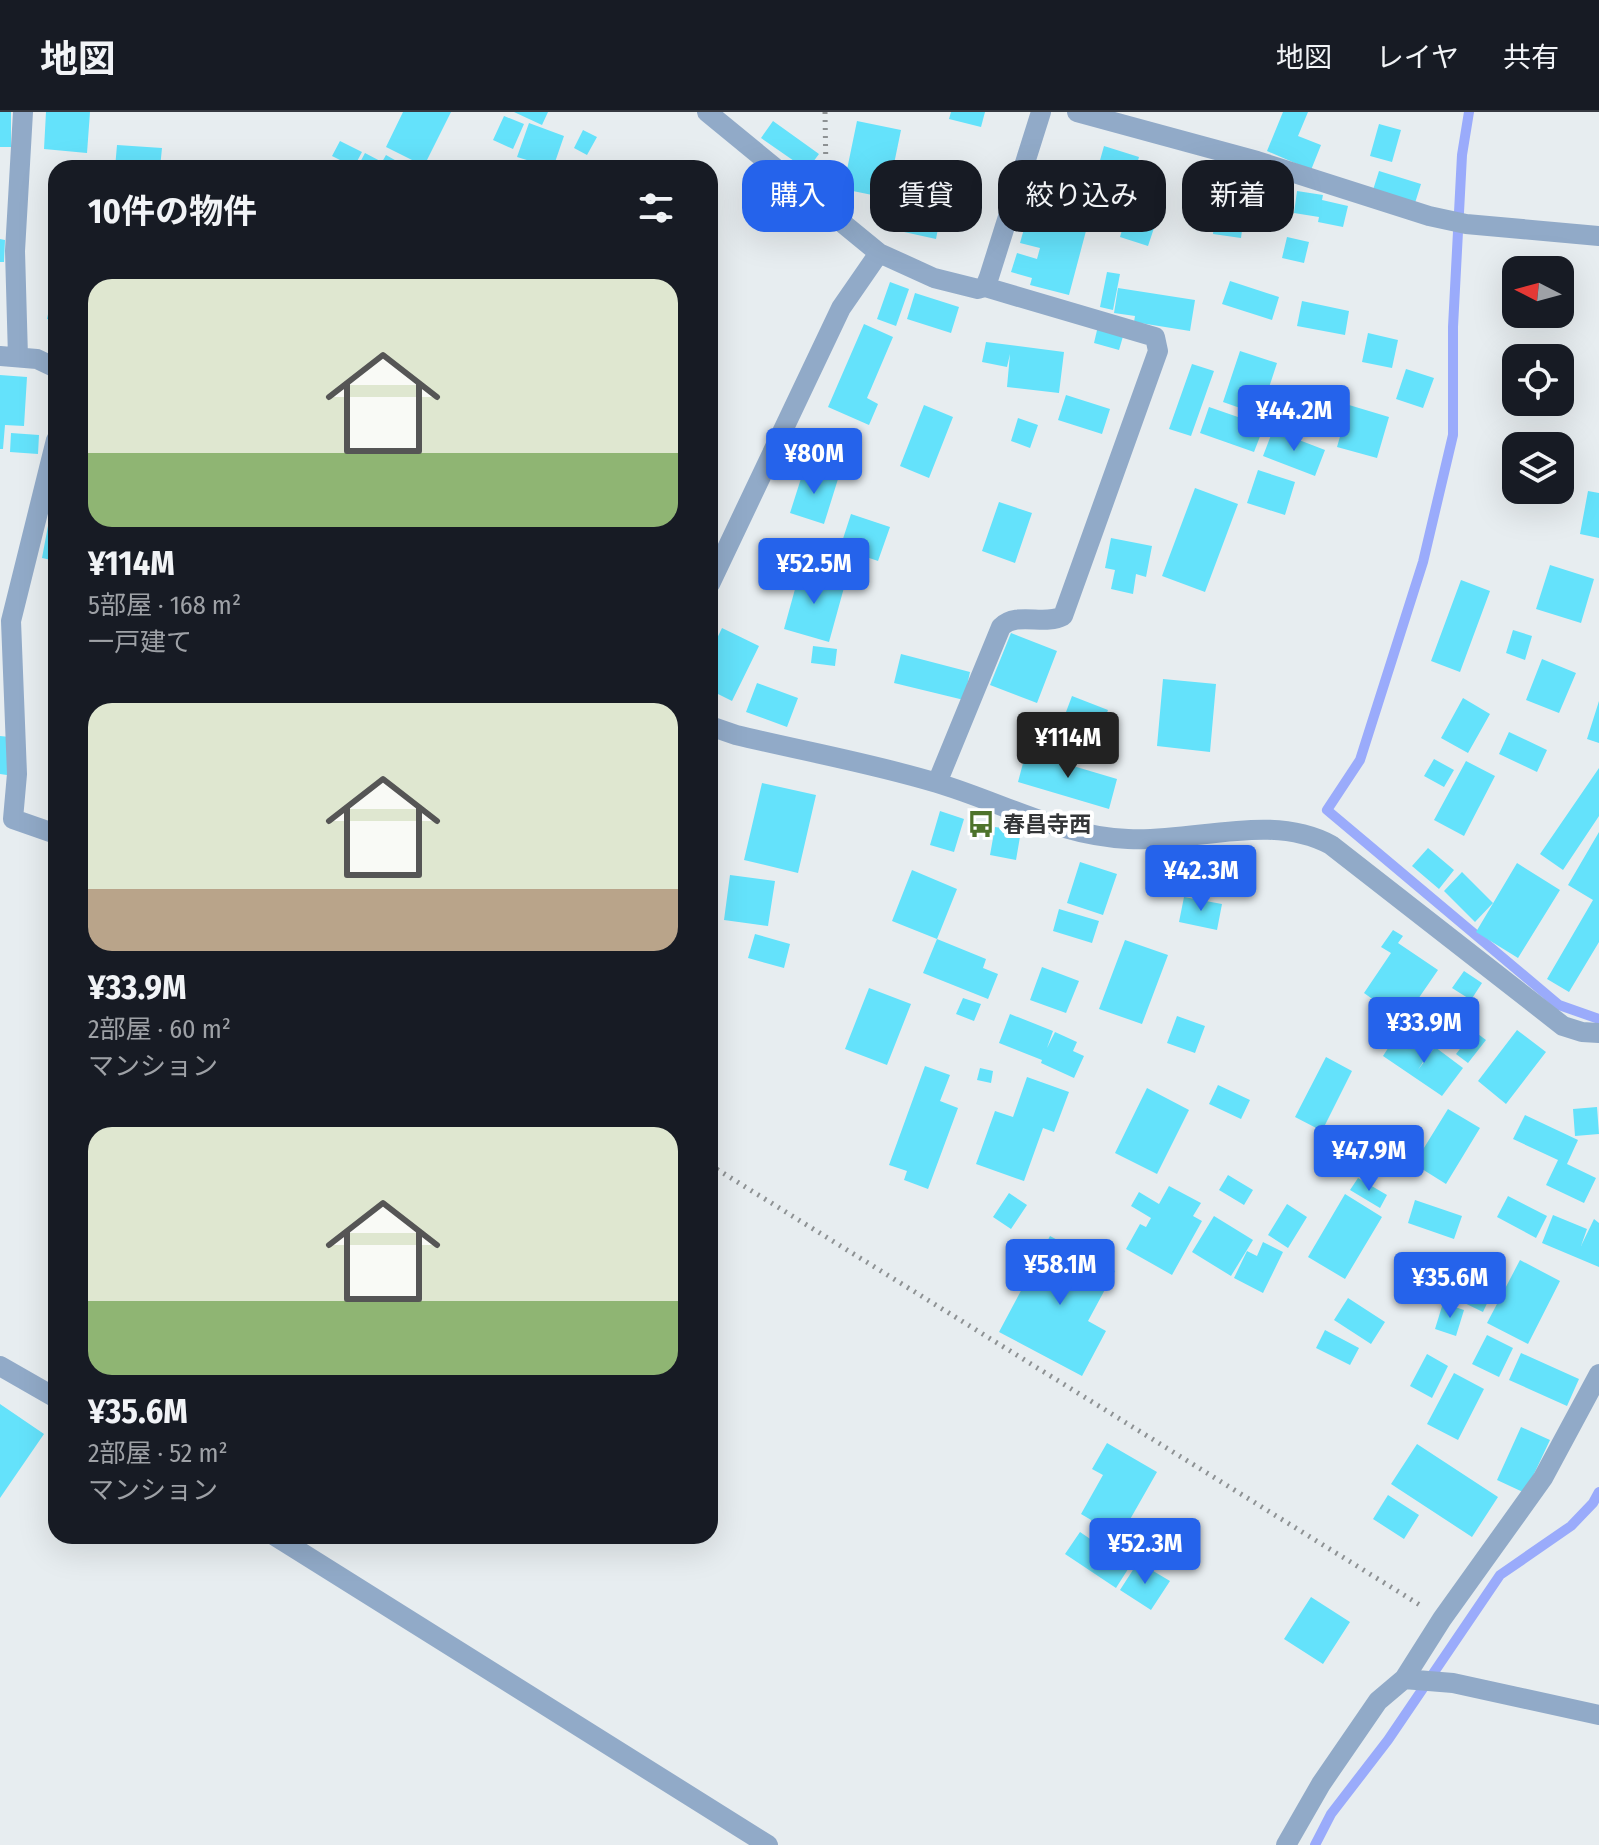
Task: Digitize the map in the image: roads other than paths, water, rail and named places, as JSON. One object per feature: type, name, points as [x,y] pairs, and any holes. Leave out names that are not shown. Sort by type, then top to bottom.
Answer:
[{"type":"street","points":[[23,112],[9,356],[37,359],[48,364]]},
{"type":"street","points":[[707,112],[879,253],[934,278],[969,288],[985,287],[1155,337],[1158,351],[1063,616],[1055,620],[1015,620],[1001,627],[937,783]]},
{"type":"street","points":[[985,287],[1041,112]]},
{"type":"street","points":[[1077,112],[1257,161],[1429,216],[1493,227],[1599,236]]},
{"type":"street","points":[[718,567],[841,308],[879,253]]},
{"type":"street","points":[[48,469],[6,621],[17,774],[13,819],[48,831]]},
{"type":"street","points":[[718,729],[937,783],[1057,828],[1088,834],[1162,840],[1233,831],[1285,830],[1311,834],[1331,845],[1563,1026],[1599,1033]]},
{"type":"street","points":[[0,1366],[48,1393]]},
{"type":"street","points":[[1286,1845],[1321,1784],[1378,1701],[1404,1679],[1442,1619],[1543,1478],[1599,1374]]},
{"type":"street","points":[[288,1544],[768,1845]]},
{"type":"street","points":[[1404,1679],[1453,1683],[1599,1715]]},
{"type":"waterway","points":[[1469,112],[1462,155],[1453,327],[1453,435],[1423,562],[1360,760],[1327,810],[1559,1005],[1599,1019]]},
{"type":"waterway","points":[[1315,1845],[1331,1814],[1388,1740],[1500,1575],[1571,1526],[1599,1492]]},
{"type":"place","name":"春昌寺西","points":[[981,824]]}]
